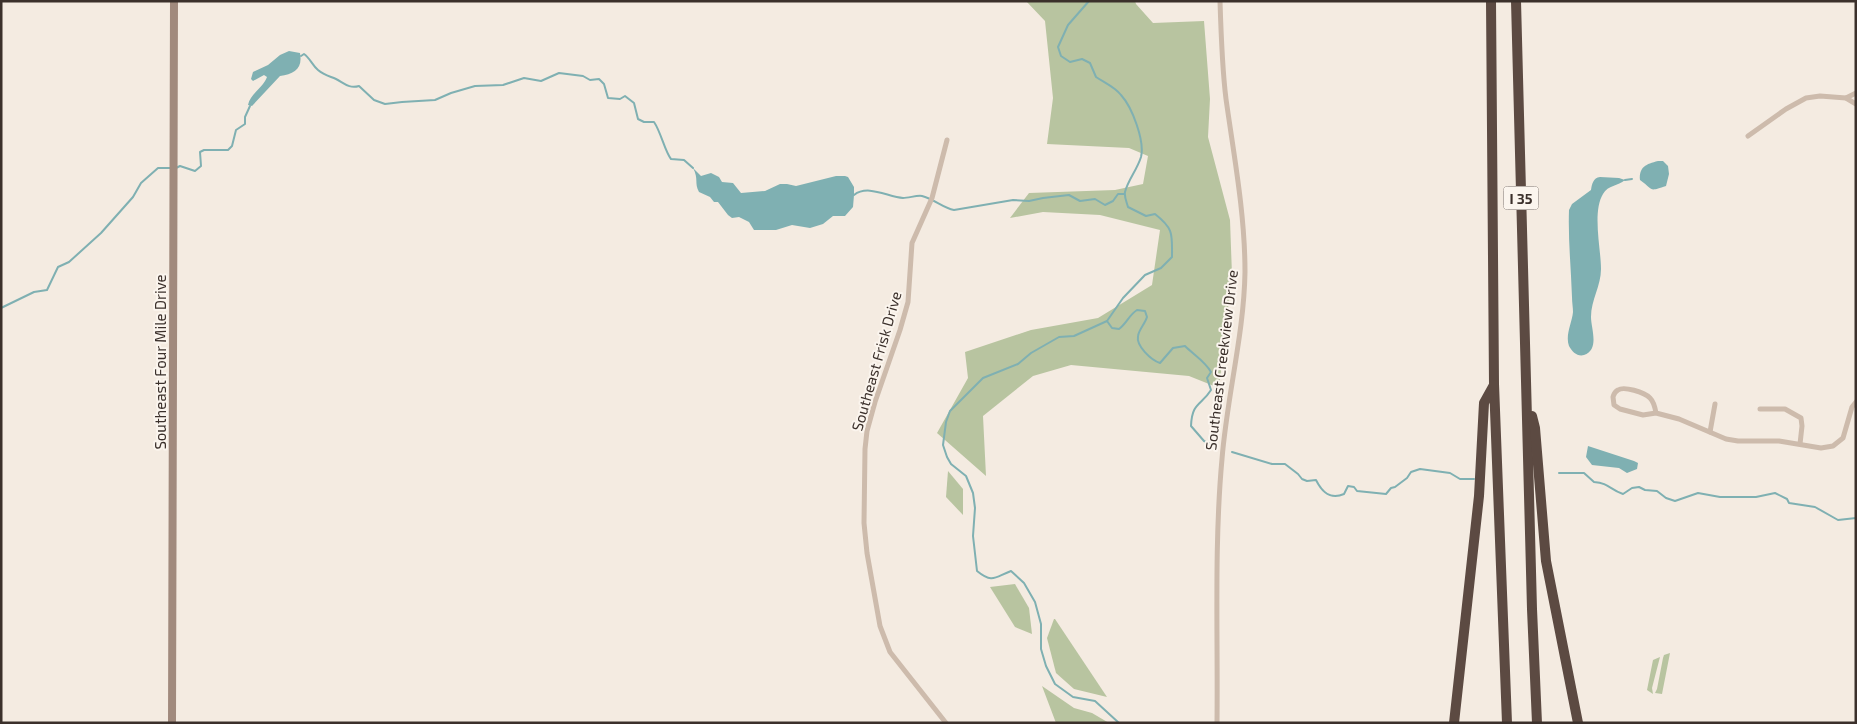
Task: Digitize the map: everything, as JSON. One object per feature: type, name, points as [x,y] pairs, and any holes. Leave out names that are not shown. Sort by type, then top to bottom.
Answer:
[{"type":"highway","name":"I 35","points":[[1491,1],[1494,384],[1507,723]]},
{"type":"highway","name":"I 35","points":[[1516,1],[1532,609],[1537,723]]},
{"type":"highway","points":[[1454,723],[1479,496],[1484,402],[1494,384]]},
{"type":"highway","points":[[1527,395],[1535,428],[1546,562],[1578,723]]},
{"type":"main road","name":"Southeast Four Mile Drive","points":[[172,723],[174,1]]},
{"type":"street","name":"Southeast Creekview Drive","points":[[1217,723],[1217,518],[1222,458],[1241,319],[1244,272],[1243,226],[1226,97],[1220,27],[1220,1]]},
{"type":"street","points":[[1846,98],[1856,93]]},
{"type":"street","points":[[1748,136],[1786,109],[1806,98],[1820,96],[1846,98],[1856,104]]},
{"type":"street","name":"Southeast Frisk Drive","points":[[946,723],[890,652],[884,640],[872,583],[864,523],[867,430],[908,302],[912,243],[932,198],[947,140]]},
{"type":"street","points":[[1656,413],[1651,398],[1643,394],[1621,389],[1617,390],[1613,397],[1614,405],[1620,409],[1646,415],[1656,413],[1688,422],[1726,439],[1738,441],[1779,441],[1821,448],[1833,446],[1843,438],[1856,402]]},
{"type":"street","points":[[1710,432],[1715,404]]},
{"type":"street","points":[[1760,409],[1786,409],[1801,418],[1800,444]]},
{"type":"street","points":[[1850,416],[1856,410]]},
{"type":"green space","points":[[1026,1],[1135,1],[1153,23],[1204,21],[1210,99],[1208,137],[1230,220],[1232,275],[1219,388],[1189,376],[1071,365],[1033,376],[983,416],[986,476],[937,433],[968,378],[965,352],[1031,330],[1098,318],[1152,285],[1160,230],[1100,215],[1043,212],[1010,218],[1029,193],[1115,190],[1143,184],[1148,156],[1129,148],[1047,144],[1053,98],[1045,21]]},
{"type":"green space","points":[[948,471],[963,489],[963,515],[946,497]]},
{"type":"green space","points":[[1015,584],[1029,608],[1032,634],[1015,627],[990,587]]},
{"type":"green space","points":[[1054,619],[1107,697],[1074,689],[1056,673],[1047,638]]},
{"type":"green space","points":[[1670,653],[1662,694],[1655,693],[1664,655]]},
{"type":"green space","points":[[1660,657],[1652,688],[1653,694],[1647,690],[1653,660]]},
{"type":"green space","points":[[1042,686],[1074,708],[1092,713],[1109,723],[1056,723]]},
{"type":"water","points":[[289,51],[300,53],[299,67],[289,74],[280,76],[252,106],[248,105],[267,77],[264,75],[253,81],[251,79],[253,72],[268,65],[280,55]]},
{"type":"water","points":[[1658,161],[1663,161],[1668,166],[1669,174],[1666,186],[1652,189],[1640,180],[1640,176],[1644,167]]},
{"type":"water","points":[[693,168],[701,176],[711,173],[719,177],[722,182],[733,183],[741,193],[765,191],[780,184],[796,186],[836,176],[845,176],[848,177],[854,187],[853,207],[845,216],[833,216],[823,224],[810,228],[792,225],[776,230],[754,230],[749,222],[739,217],[732,218],[718,202],[714,202],[710,197],[699,192]]},
{"type":"water","points":[[1600,177],[1625,180],[1605,191],[1600,202],[1598,231],[1601,269],[1591,311],[1594,338],[1589,352],[1580,355],[1575,354],[1568,342],[1573,312],[1569,210],[1572,204],[1591,190],[1594,180]]},
{"type":"water","points":[[1588,446],[1634,461],[1638,463],[1637,469],[1627,473],[1619,468],[1592,465],[1586,457]]},
{"type":"waterway","points":[[1089,1],[1068,25],[1058,47],[1061,56],[1070,62],[1082,59],[1090,63],[1096,77],[1119,92],[1125,100],[1137,124],[1142,150],[1139,162],[1126,188],[1125,194],[1128,207],[1146,216],[1155,214],[1166,224],[1172,237],[1172,257],[1161,268],[1145,275],[1123,298],[1107,321],[1074,336],[1059,337],[1031,353],[1018,364],[983,378],[950,411],[946,422],[943,445],[951,464],[966,476],[973,493],[975,508],[973,536],[977,571],[991,578],[1011,571],[1024,583],[1035,602],[1041,624],[1041,649],[1046,666],[1055,684],[1073,697],[1095,701],[1119,723]]},
{"type":"waterway","points":[[301,56],[304,54],[322,73],[349,86],[359,86],[374,100],[385,104],[435,100],[475,86],[503,85],[524,78],[541,81],[559,73],[583,76],[590,80],[599,79],[604,84],[608,98],[620,99],[625,96],[634,103],[638,119],[644,122],[654,122],[671,159],[684,160],[693,168]]},
{"type":"waterway","points":[[176,168],[180,166],[195,171],[201,166],[200,152],[204,150],[228,150],[232,146],[236,130],[245,124],[245,117],[250,106]]},
{"type":"waterway","points":[[1,308],[34,292],[47,290],[58,267],[69,262],[101,233],[133,197],[141,183],[158,168],[171,168]]},
{"type":"waterway","points":[[1625,180],[1632,179]]},
{"type":"waterway","points":[[854,195],[860,192],[872,191],[903,198],[922,196],[954,210],[1013,200],[1029,201],[1069,195],[1080,201],[1095,199],[1105,205],[1113,201],[1118,194],[1124,194]]},
{"type":"waterway","points":[[1107,321],[1112,328],[1119,329],[1137,310],[1145,311],[1147,317],[1139,333],[1138,340],[1149,356],[1160,363],[1173,348],[1185,346],[1206,365],[1211,372],[1207,378],[1211,390],[1195,408],[1191,426],[1204,441],[1213,445]]},
{"type":"waterway","points":[[1232,452],[1272,464],[1285,464],[1302,479],[1307,481],[1316,480],[1327,494],[1335,496],[1344,494],[1348,486],[1354,487],[1357,491],[1386,494],[1391,488],[1407,478],[1411,472],[1420,469],[1450,473],[1460,479],[1474,479]]},
{"type":"waterway","points":[[1559,473],[1584,473],[1594,482],[1603,484],[1623,494],[1632,488],[1639,487],[1645,490],[1657,491],[1666,498],[1675,501],[1698,493],[1720,497],[1756,497],[1775,493],[1787,499],[1789,503],[1815,507],[1838,520],[1856,518]]}]
